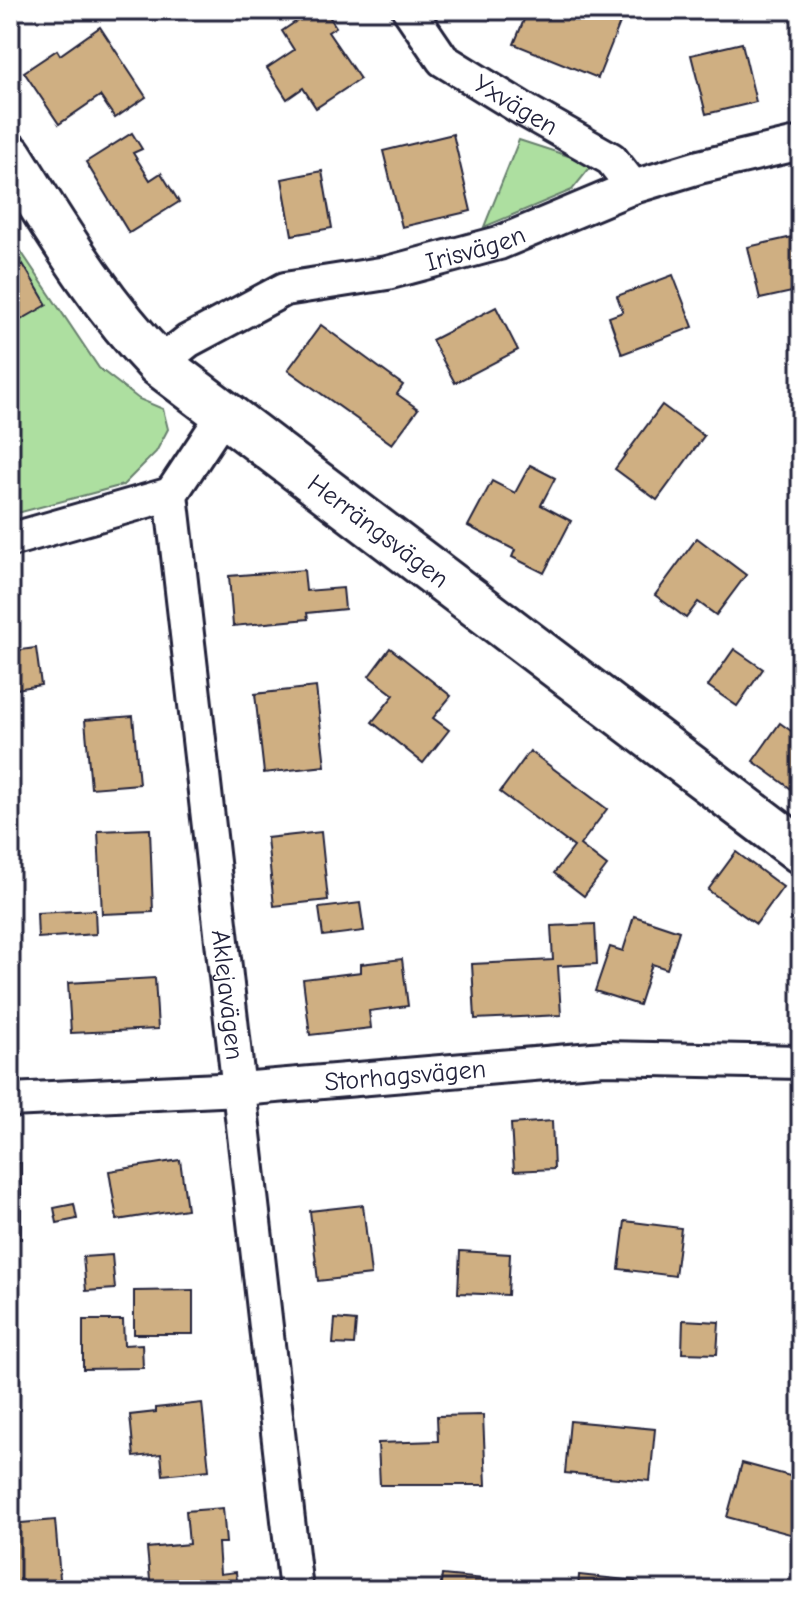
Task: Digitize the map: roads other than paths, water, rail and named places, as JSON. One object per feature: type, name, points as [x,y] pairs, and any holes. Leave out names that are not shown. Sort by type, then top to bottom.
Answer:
[{"type":"street","name":"Yxvägen","points":[[409,10],[443,60],[611,159],[633,187]]},
{"type":"street","name":"Irisvägen","points":[[159,364],[188,341],[285,289],[387,273],[499,243],[633,187],[699,167],[801,143]]},
{"type":"street","name":"Herrängsvägen","points":[[10,156],[103,300],[159,364],[801,851]]},
{"type":"street","points":[[10,540],[171,494],[224,414]]},
{"type":"street","name":"Aklejavägen","points":[[171,494],[296,1590]]},
{"type":"street","name":"Storhagsvägen","points":[[10,1100],[240,1089],[604,1058],[801,1062]]}]
